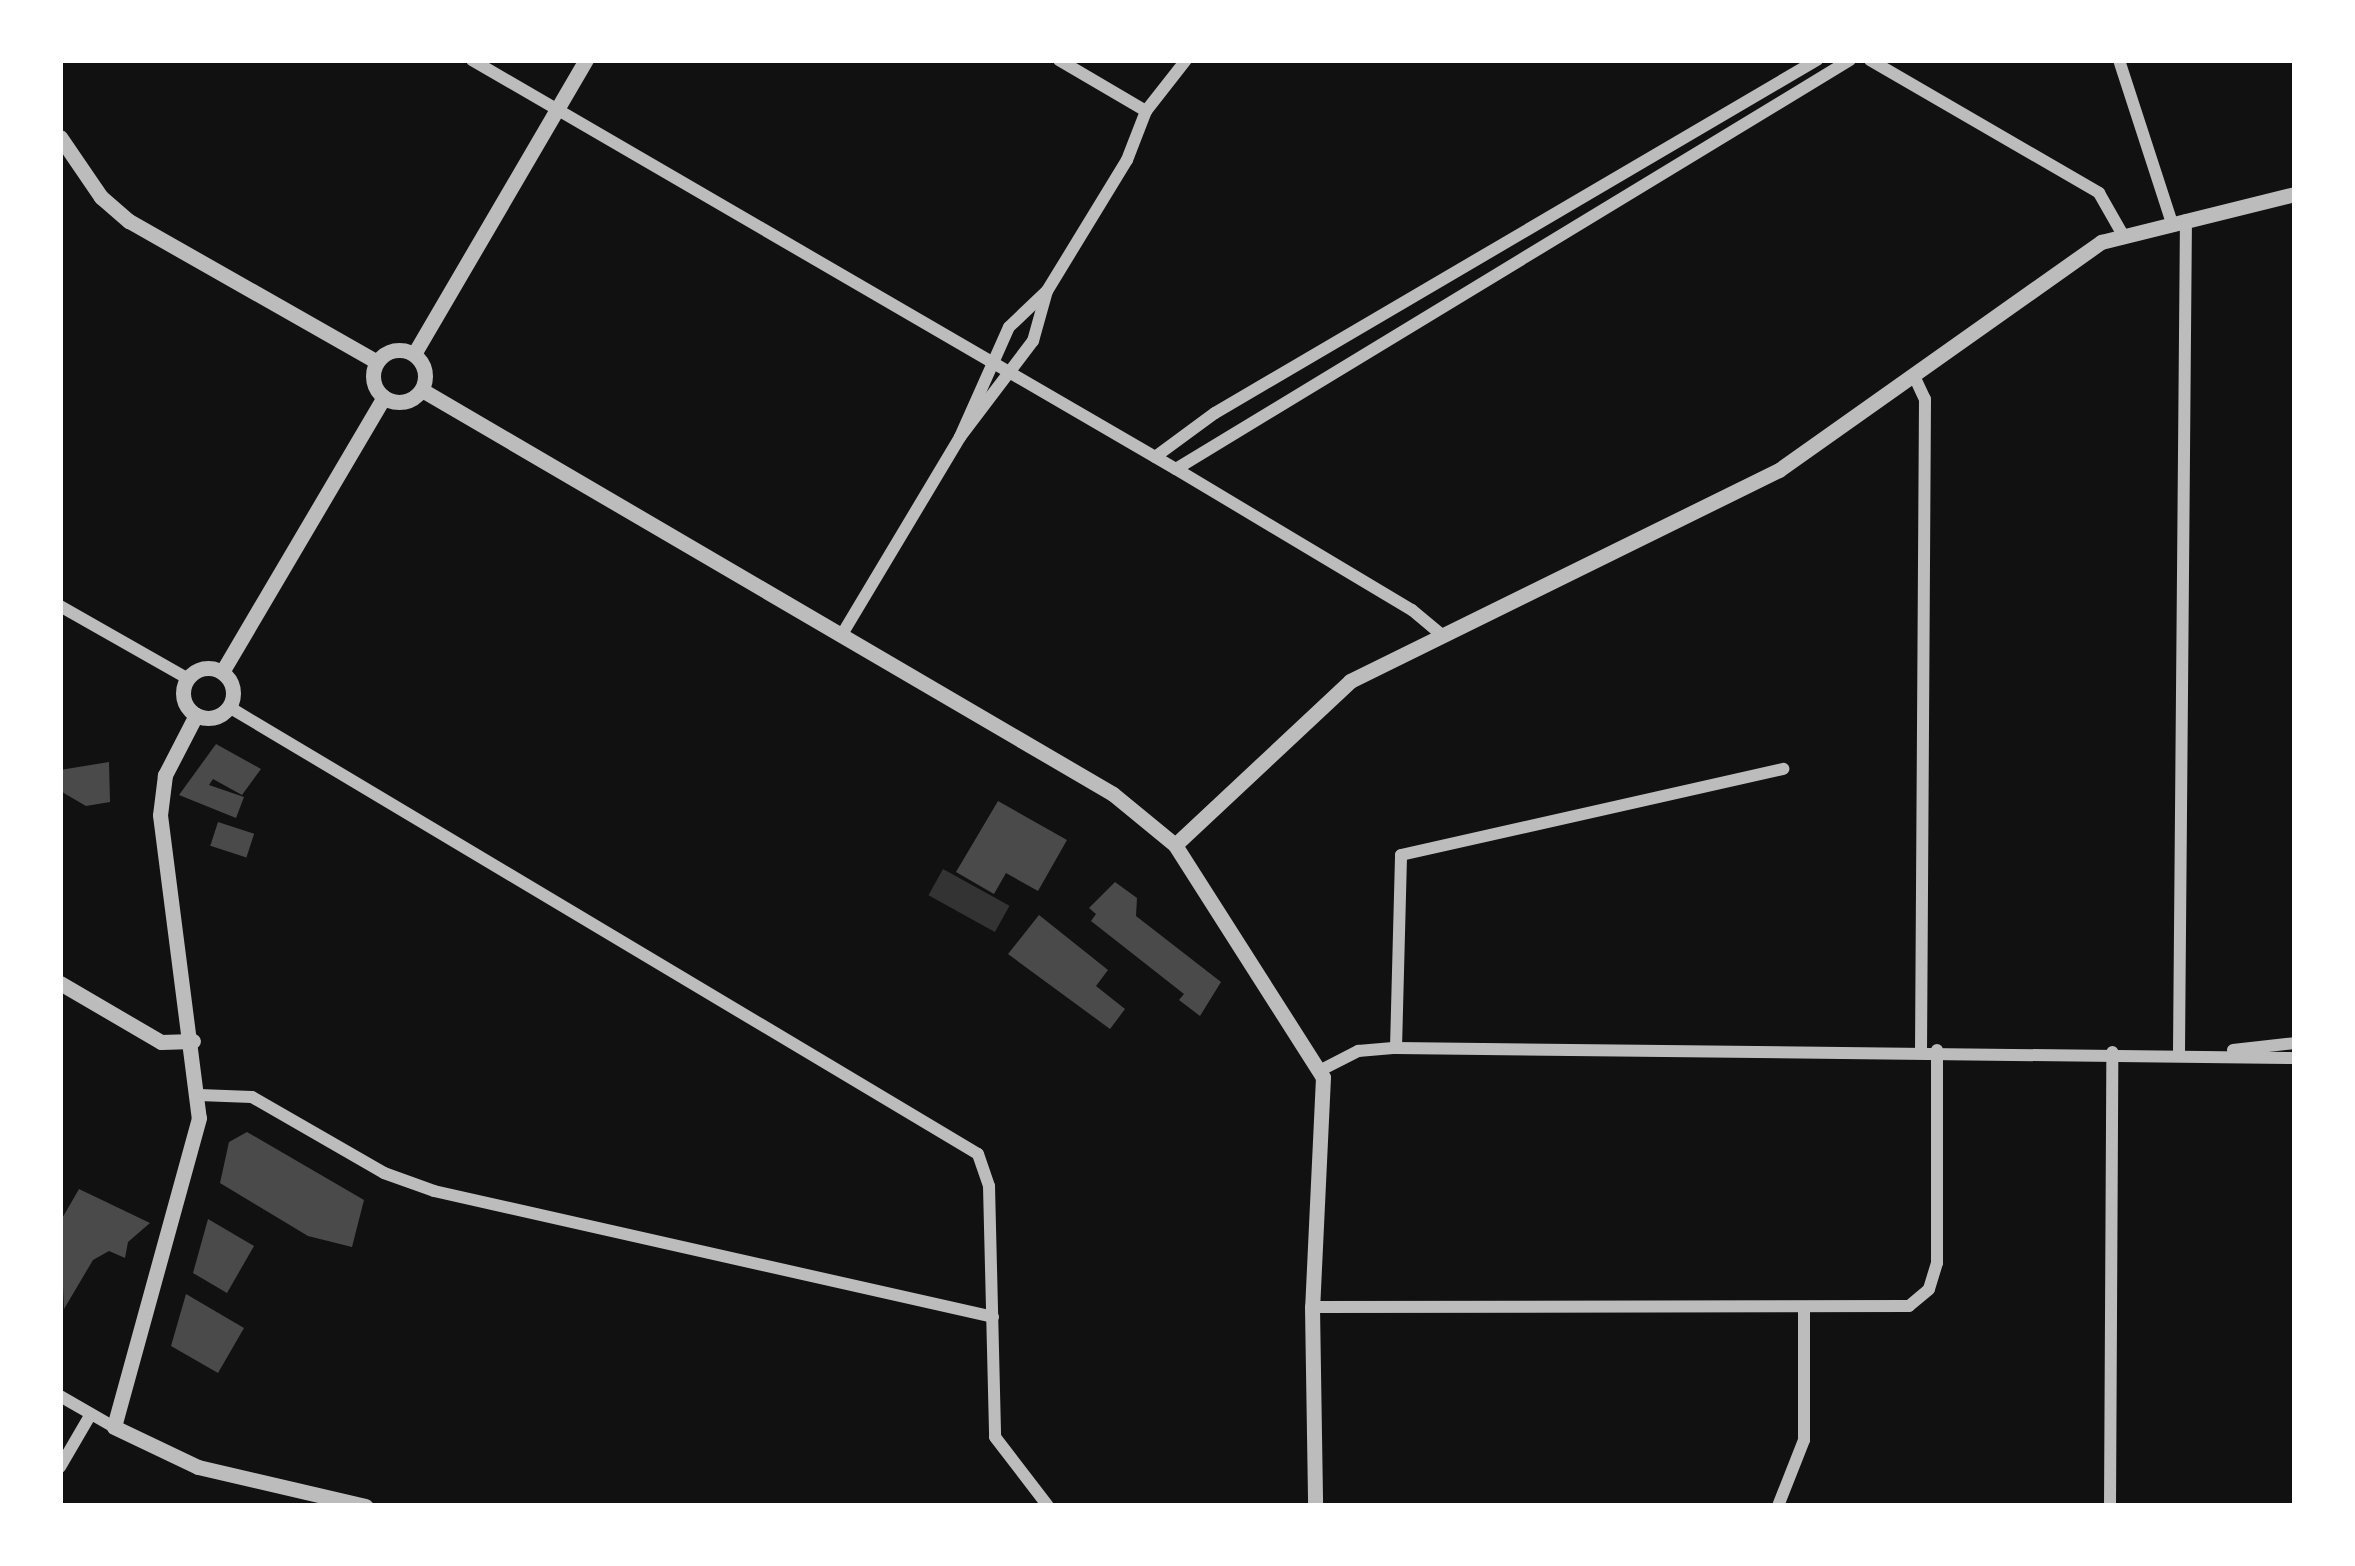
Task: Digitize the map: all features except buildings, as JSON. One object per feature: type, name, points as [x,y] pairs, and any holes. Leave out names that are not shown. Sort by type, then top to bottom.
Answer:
[{"type":"street","points":[[472,60],[1176,469],[1412,610],[1443,636]]},
{"type":"street","points":[[414,354],[586,60]]},
{"type":"street","points":[[1059,60],[1146,111]]},
{"type":"street","points":[[841,636],[1000,369],[1009,327],[1047,291],[1127,160],[1146,111],[1186,60]]},
{"type":"street","points":[[1155,457],[1215,412],[1817,60]]},
{"type":"street","points":[[1176,469],[1850,60]]},
{"type":"street","points":[[1870,60],[2099,194],[2123,235]]},
{"type":"street","points":[[2120,60],[2179,222],[2179,1052]]},
{"type":"street","points":[[60,137],[101,197],[128,221],[377,362]]},
{"type":"street","points":[[1175,845],[1350,680],[1779,470],[1915,378],[2080,255],[2123,235],[2295,194]]},
{"type":"street","points":[[1000,369],[1033,341],[1047,291]]},
{"type":"street","points":[[398,350],[414,354],[424,367],[422,389],[400,402],[384,397],[373,377],[377,362],[398,350]]},
{"type":"street","points":[[1915,378],[1924,399],[1921,1050]]},
{"type":"street","points":[[422,389],[1112,794],[1175,845],[1321,1070],[1312,1306],[1315,1506]]},
{"type":"street","points":[[223,672],[384,397]]},
{"type":"street","points":[[60,606],[187,678]]},
{"type":"street","points":[[207,667],[223,672],[234,692],[229,707],[218,716],[196,715],[182,694],[187,678],[207,667]]},
{"type":"street","points":[[229,707],[978,1154],[988,1176],[995,1437],[1048,1506]]},
{"type":"street","points":[[114,1427],[195,1144],[199,1094],[160,815],[165,775],[196,715]]},
{"type":"street","points":[[1396,1048],[1401,855],[1783,769]]},
{"type":"street","points":[[60,983],[161,1042],[193,1041]]},
{"type":"street","points":[[2220,1052],[2295,1043]]},
{"type":"street","points":[[1321,1070],[1358,1051],[1396,1048],[2220,1052],[2295,1058]]},
{"type":"street","points":[[1312,1306],[1894,1310],[1922,1299],[1937,1263],[1937,1051]]},
{"type":"street","points":[[2110,1506],[2112,1052]]},
{"type":"street","points":[[199,1094],[252,1097],[384,1173],[434,1191],[993,1317]]},
{"type":"street","points":[[1778,1506],[1804,1440],[1804,1310]]},
{"type":"street","points":[[60,1396],[198,1467],[366,1506]]},
{"type":"street","points":[[60,1467],[91,1414]]},
{"type":"shaded area","points":[[943,869],[1009,906],[995,932],[928,895]]}]
